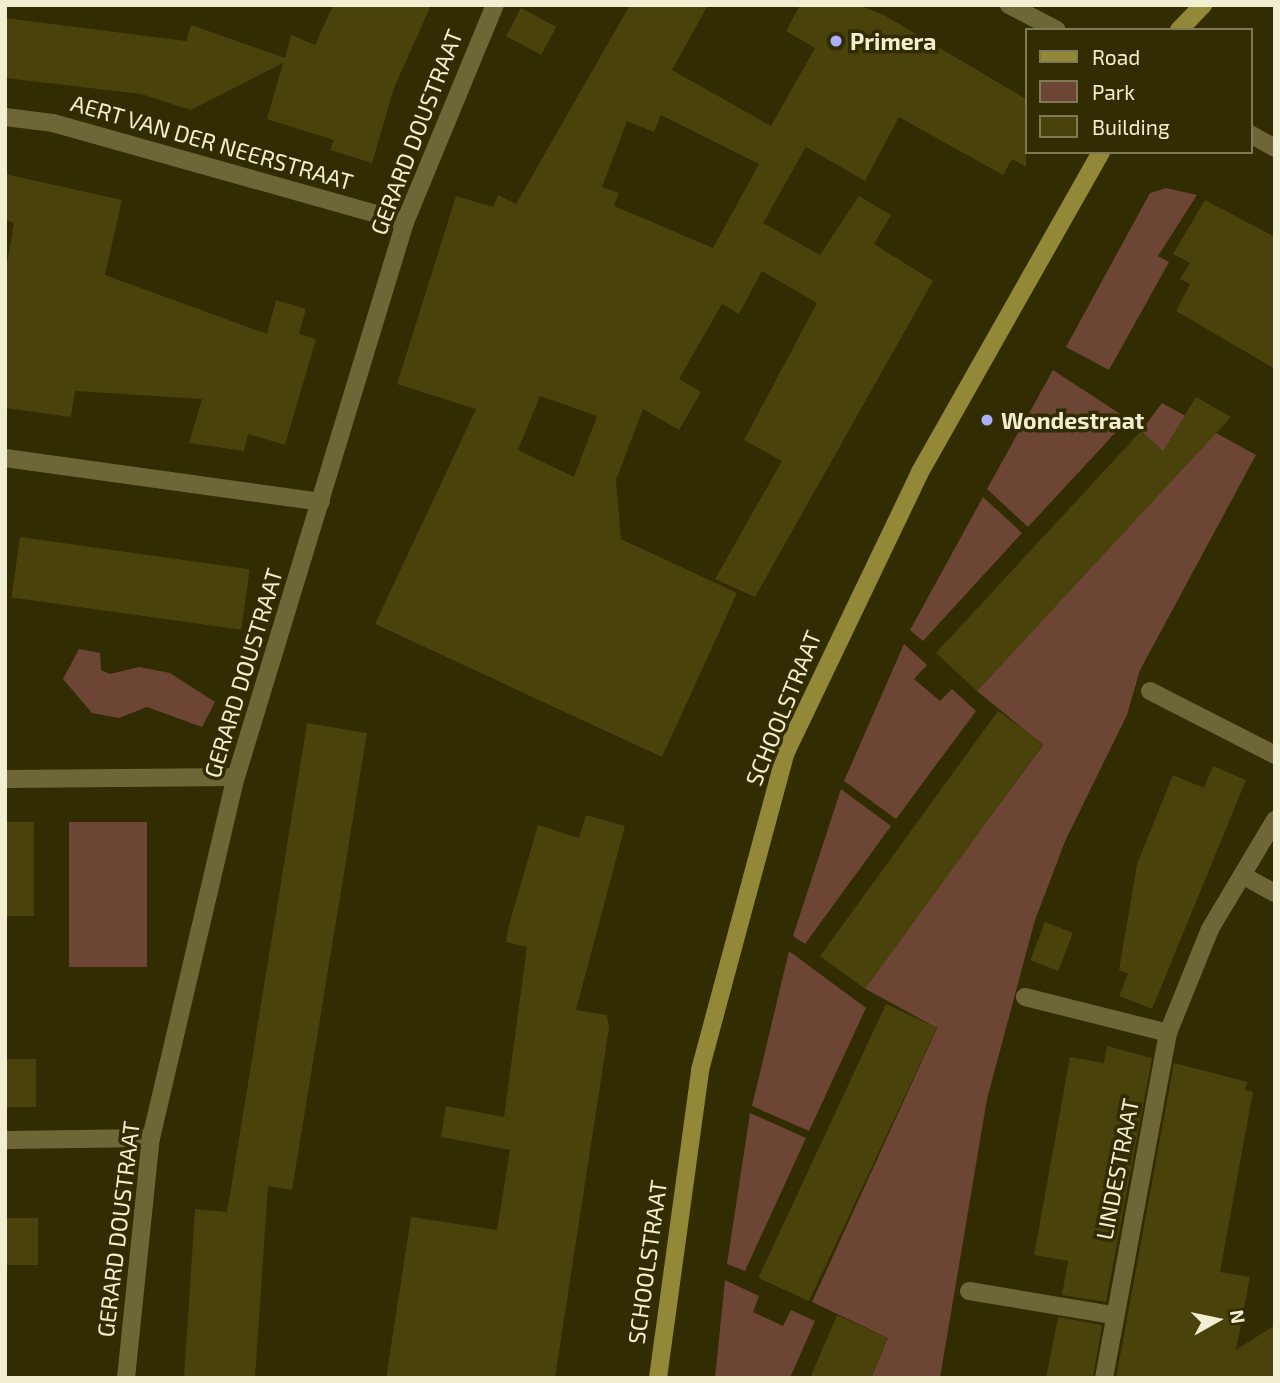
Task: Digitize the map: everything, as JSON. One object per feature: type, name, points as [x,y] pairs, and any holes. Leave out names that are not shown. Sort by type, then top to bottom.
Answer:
[{"type":"street","name":"GERARD DOUSTRAAT","points":[[125,1378],[151,1138],[236,777],[405,222],[495,5]]},
{"type":"street","points":[[1009,5],[1053,28]]},
{"type":"street","points":[[1181,28],[1203,5]]},
{"type":"street","name":"AERT VAN DER NEERSTRAAT","points":[[5,117],[53,123],[405,222]]},
{"type":"street","points":[[1252,135],[1275,148]]},
{"type":"street","name":"SCHOOLSTRAAT","points":[[657,1378],[700,1070],[786,752],[920,472],[1100,154]]},
{"type":"street","points":[[5,458],[321,502]]},
{"type":"street","points":[[1150,691],[1275,755]]},
{"type":"street","points":[[5,779],[236,777]]},
{"type":"street","name":"LINDESTRAAT","points":[[1104,1378],[1113,1315],[1168,1033],[1210,929],[1275,820]]},
{"type":"street","points":[[1242,875],[1275,893]]},
{"type":"street","points":[[1025,998],[1168,1033]]},
{"type":"street","points":[[5,1140],[151,1138]]},
{"type":"street","points":[[969,1291],[1113,1315]]},
{"type":"green space","points":[[1166,188],[1197,195],[1158,256],[1169,262],[1109,370],[1066,347],[1150,193]]},
{"type":"green space","points":[[1053,370],[1128,419],[1028,527],[987,489]]},
{"type":"green space","points":[[1162,403],[1256,455],[1140,670],[1127,715],[1066,839],[1035,920],[987,1099],[940,1378],[871,1378],[888,1338],[812,1302],[937,1028],[864,988],[1043,745],[977,691],[1182,469],[1141,431]]},
{"type":"green space","points":[[983,497],[1022,533],[923,641],[910,630]]},
{"type":"green space","points":[[904,644],[927,665],[914,679],[940,701],[952,689],[976,711],[896,819],[844,781]]},
{"type":"green space","points":[[79,649],[100,653],[101,670],[110,674],[139,667],[170,673],[215,702],[202,727],[147,707],[119,718],[92,713],[63,679]]},
{"type":"green space","points":[[841,789],[891,826],[805,944],[793,936]]},
{"type":"green space","points":[[69,822],[147,822],[147,967],[69,967]]},
{"type":"green space","points":[[789,951],[866,1008],[809,1131],[752,1106]]},
{"type":"green space","points":[[750,1113],[806,1138],[745,1271],[727,1264]]},
{"type":"green space","points":[[725,1280],[759,1296],[753,1312],[783,1326],[791,1310],[815,1321],[790,1378],[715,1378]]},
{"type":"building","points":[[333,5],[431,5],[394,88],[372,163],[330,150],[334,140],[267,119],[283,63],[191,110],[141,94],[5,78],[5,18],[186,41],[191,25],[285,58],[291,35],[315,45]]},
{"type":"building","points":[[630,5],[708,5],[672,70],[771,126],[815,48],[786,31],[800,5],[859,5],[884,15],[1024,98],[1026,167],[1012,159],[1003,175],[899,117],[865,181],[806,147],[763,223],[820,255],[859,196],[891,215],[874,244],[933,281],[755,597],[715,579],[782,461],[744,440],[817,303],[762,271],[739,314],[722,304],[679,379],[701,392],[679,430],[643,409],[616,480],[621,539],[737,593],[662,757],[375,624],[476,409],[397,384],[456,196],[493,207],[498,195],[516,204]],"holes":[[[661,115],[759,164],[713,248],[614,206],[619,193],[602,187],[627,121],[654,132]],[[540,396],[597,416],[574,477],[518,450]]]},
{"type":"building","points":[[521,8],[556,27],[541,55],[506,36]]},
{"type":"building","points":[[5,174],[122,200],[105,275],[267,334],[276,300],[306,309],[299,334],[316,339],[285,445],[248,434],[244,451],[189,443],[202,399],[75,391],[71,417],[5,408],[5,276],[14,223],[5,220]]},
{"type":"building","points":[[1205,200],[1275,237],[1275,369],[1176,311],[1190,284],[1180,279],[1190,263],[1173,254]]},
{"type":"building","points":[[1196,397],[1231,417],[977,691],[936,653],[1141,431],[1163,451]]},
{"type":"building","points":[[20,537],[250,569],[241,630],[12,597]]},
{"type":"building","points":[[998,711],[1043,744],[865,989],[820,956]]},
{"type":"building","points":[[307,723],[367,733],[292,1190],[268,1186],[255,1378],[184,1378],[195,1209],[227,1212]]},
{"type":"building","points":[[1213,766],[1246,780],[1152,1009],[1119,996],[1128,974],[1119,970],[1137,864],[1173,775],[1204,788]]},
{"type":"building","points":[[586,815],[625,826],[576,1010],[607,1015],[609,1028],[555,1378],[386,1378],[411,1217],[497,1230],[510,1150],[441,1137],[446,1106],[504,1117],[527,947],[506,942],[509,925],[538,825],[579,838]]},
{"type":"building","points":[[5,822],[34,822],[34,916],[5,916]]},
{"type":"building","points":[[1045,922],[1073,933],[1058,971],[1030,960]]},
{"type":"building","points":[[886,1004],[937,1028],[809,1301],[758,1278]]},
{"type":"building","points":[[1107,1046],[1152,1058],[1106,1302],[1062,1295],[1068,1261],[1034,1255],[1070,1057],[1104,1063]]},
{"type":"building","points":[[5,1059],[36,1059],[36,1107],[5,1107]]},
{"type":"building","points":[[1174,1063],[1248,1082],[1244,1090],[1253,1092],[1220,1272],[1250,1277],[1236,1350],[1275,1325],[1275,1378],[1116,1378]]},
{"type":"building","points":[[5,1218],[38,1218],[38,1265],[5,1265]]},
{"type":"building","points":[[837,1315],[888,1338],[871,1378],[810,1378]]},
{"type":"building","points":[[1058,1317],[1102,1325],[1093,1378],[1046,1378]]},
{"type":"place","name":"Primera","points":[[836,41]]},
{"type":"place","name":"Wondestraat","points":[[987,420]]}]
